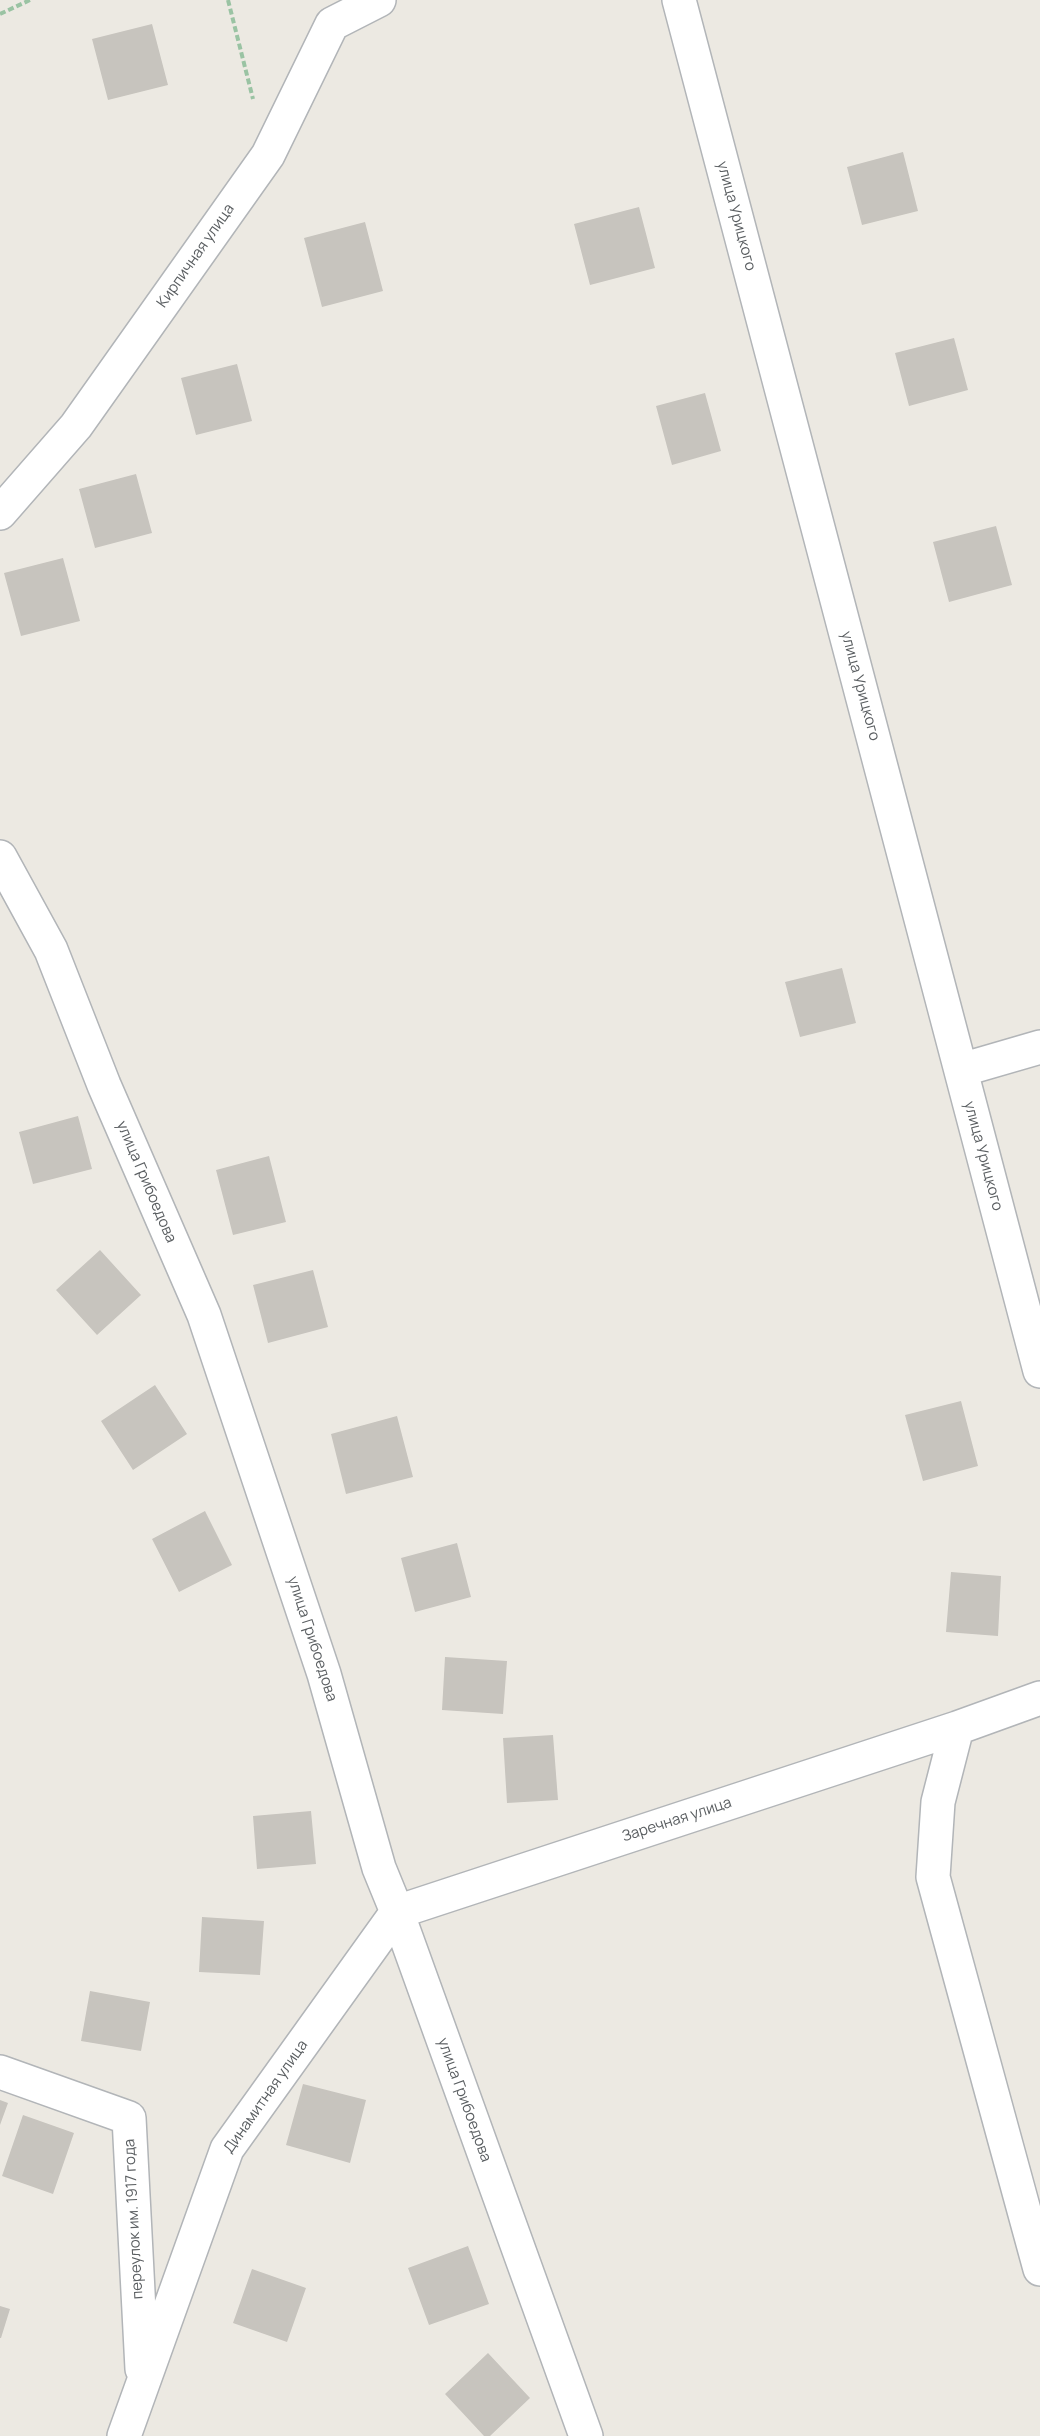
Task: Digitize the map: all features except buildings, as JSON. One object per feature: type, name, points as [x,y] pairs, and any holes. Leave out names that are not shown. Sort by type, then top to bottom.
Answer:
[{"type":"street","name":"Кирпичная улица","points":[[0,513],[76,426],[268,155],[332,24],[379,0]]},
{"type":"street","name":"улица Урицкого","points":[[679,0],[1040,1371]]},
{"type":"street","name":"улица Грибоедова","points":[[0,857],[51,950],[104,1085],[204,1315],[324,1674],[379,1868],[397,1912],[586,2436]]},
{"type":"street","points":[[961,1070],[1040,1047]]},
{"type":"street","name":"Заречная улица","points":[[397,1912],[957,1728],[1040,1698]]},
{"type":"street","points":[[957,1728],[938,1802],[933,1877],[1040,2269]]},
{"type":"street","name":"Динамитная улица","points":[[124,2436],[227,2149],[397,1912]]},
{"type":"street","name":"переулок им. 1917 года","points":[[0,2072],[129,2118],[143,2384]]},
{"type":"path","points":[[0,14],[30,0]]},
{"type":"path","points":[[228,0],[254,99]]}]
